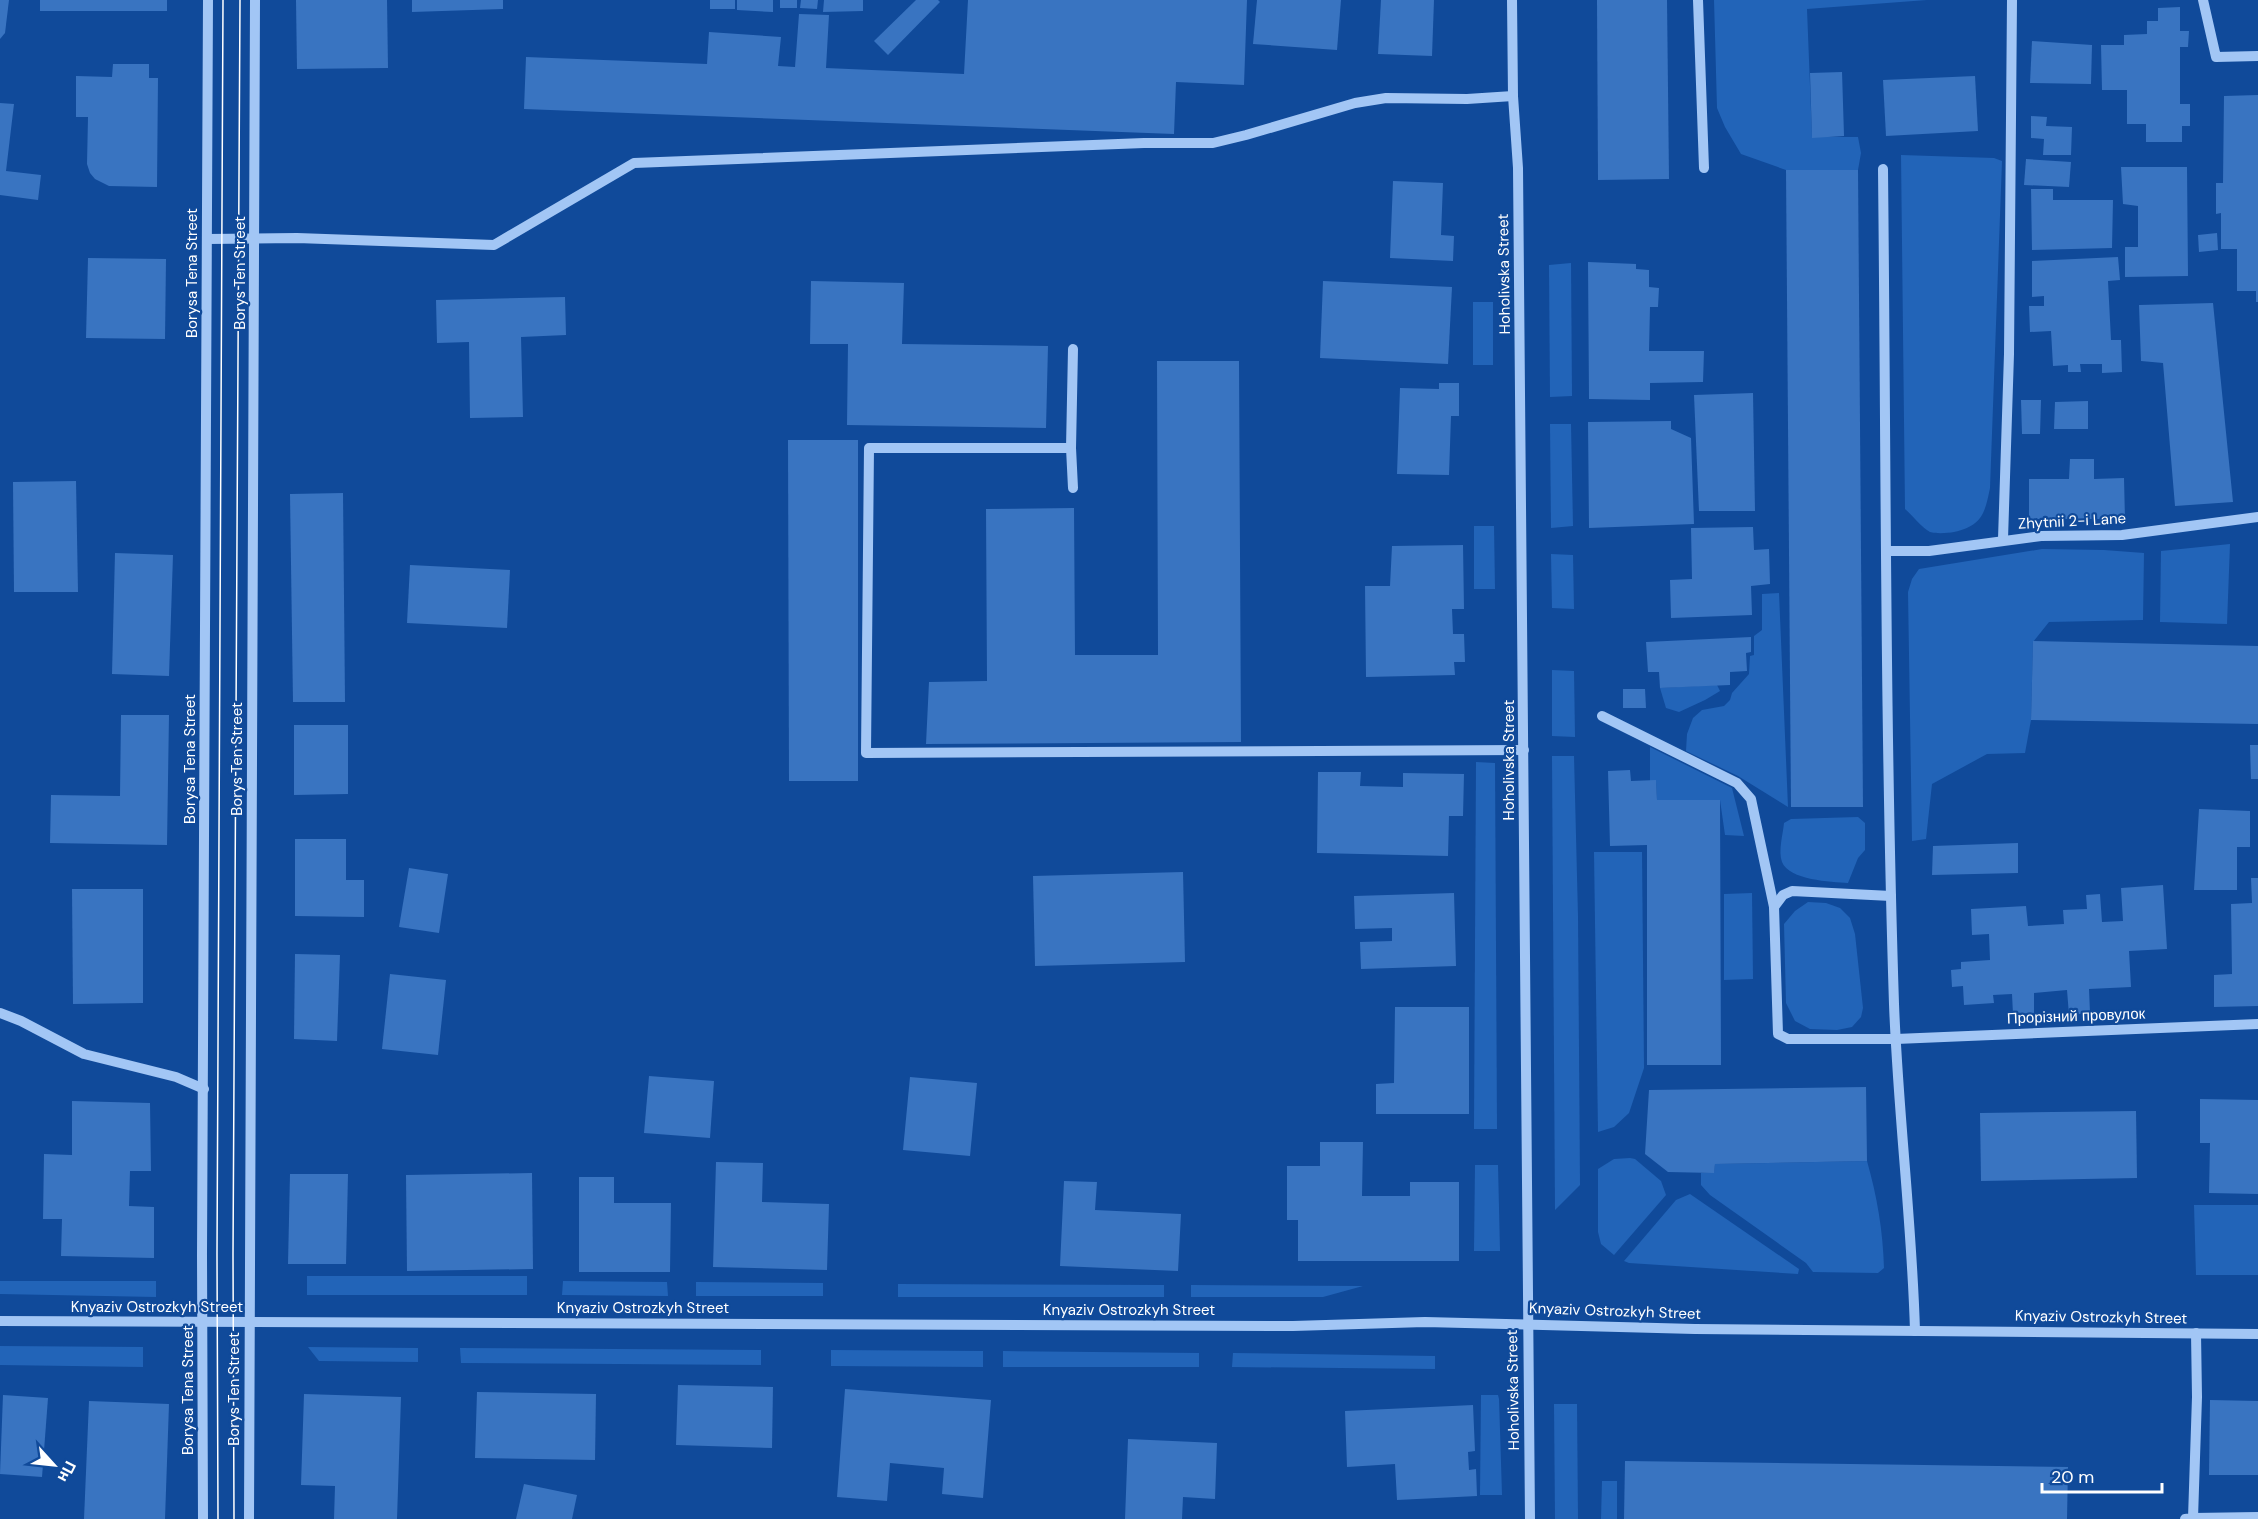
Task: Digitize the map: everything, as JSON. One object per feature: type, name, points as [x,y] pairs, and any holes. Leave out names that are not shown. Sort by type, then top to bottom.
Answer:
[{"type":"street","name":"Borysa Tena Street","points":[[203,1519],[208,0]]},
{"type":"street","name":"Borys Ten Street","points":[[249,1519],[255,0]]},
{"type":"street","name":"Hoholivska Street","points":[[1512,0],[1513,96],[1518,168],[1530,1519]]},
{"type":"street","points":[[1698,0],[1704,168]]},
{"type":"street","points":[[2003,539],[2009,354],[2012,0]]},
{"type":"street","points":[[2203,0],[2216,57],[2258,56]]},
{"type":"street","points":[[207,239],[255,238],[494,245],[634,163],[1213,142],[1246,135],[1355,103],[1376,100],[1513,96]]},
{"type":"street","points":[[1882,169],[1888,822],[1896,1039],[1914,1279],[1915,1331]]},
{"type":"street","points":[[1073,349],[1071,448],[1074,488]]},
{"type":"street","points":[[1071,448],[869,448],[866,753],[1524,750]]},
{"type":"street","name":"Zhytnii 2-i Lane","points":[[1887,552],[1929,551],[2003,539],[2041,536],[2122,535],[2258,517]]},
{"type":"street","points":[[1602,716],[1737,783],[1751,799],[1774,907]]},
{"type":"street","points":[[1774,907],[1784,895],[1792,891],[1891,896]]},
{"type":"street","name":"Прорізний провулок","points":[[1774,907],[1778,1034],[1788,1039],[1896,1039],[2258,1024]]},
{"type":"street","points":[[0,1013],[21,1021],[84,1054],[176,1077],[204,1089]]},
{"type":"street","name":"Knyaziv Ostrozkyh Street","points":[[0,1321],[1293,1326],[1425,1322],[1695,1329],[2258,1334]]},
{"type":"street","points":[[2196,1333],[2197,1397],[2189,1518],[2253,1518]]},
{"type":"shaded area","points":[[1714,0],[1927,0],[1807,9],[1812,137],[1858,137],[1861,153],[1858,170],[1786,170],[1741,154],[1717,108]]},
{"type":"shaded area","points":[[1901,155],[1994,158],[2002,161],[1990,488],[1981,517],[1971,526],[1952,532],[1930,532],[1905,509]]},
{"type":"shaded area","points":[[1571,263],[1572,396],[1550,397],[1549,265]]},
{"type":"shaded area","points":[[1473,302],[1493,302],[1493,365],[1473,365]]},
{"type":"shaded area","points":[[1550,424],[1571,424],[1573,526],[1551,528]]},
{"type":"shaded area","points":[[1474,526],[1494,526],[1495,589],[1474,589]]},
{"type":"shaded area","points":[[2230,544],[2227,624],[2160,622],[2161,551]]},
{"type":"shaded area","points":[[2042,549],[2144,553],[2143,620],[2049,622],[2033,642],[2031,720],[2025,753],[1987,754],[1932,784],[1926,839],[1912,841],[1908,592],[1912,579],[1919,569]]},
{"type":"shaded area","points":[[1551,554],[1573,555],[1574,609],[1552,608]]},
{"type":"shaded area","points":[[1779,593],[1788,807],[1738,776],[1686,751],[1687,734],[1693,718],[1702,710],[1724,706],[1749,674],[1750,656],[1754,655],[1754,636],[1762,630],[1762,594]]},
{"type":"shaded area","points":[[1552,670],[1574,671],[1575,737],[1552,736]]},
{"type":"shaded area","points":[[1717,685],[1720,691],[1679,712],[1666,708],[1660,688]]},
{"type":"shaded area","points":[[1650,747],[1732,788],[1744,836],[1725,835],[1720,800],[1657,800],[1656,781],[1650,781]]},
{"type":"shaded area","points":[[1552,756],[1574,756],[1580,1185],[1555,1210]]},
{"type":"shaded area","points":[[1476,762],[1495,763],[1497,1129],[1474,1129]]},
{"type":"shaded area","points":[[1858,817],[1865,823],[1865,850],[1858,858],[1848,883],[1821,881],[1801,876],[1786,868],[1782,862],[1784,823],[1791,819]]},
{"type":"shaded area","points":[[1594,852],[1642,852],[1644,1068],[1629,1113],[1614,1127],[1598,1132]]},
{"type":"shaded area","points":[[1752,893],[1753,979],[1724,980],[1724,894]]},
{"type":"shaded area","points":[[1808,902],[1826,903],[1840,908],[1850,918],[1855,934],[1863,1008],[1861,1017],[1852,1027],[1837,1030],[1810,1029],[1795,1021],[1786,1003],[1784,924],[1795,911]]},
{"type":"shaded area","points":[[1614,1159],[1635,1159],[1661,1181],[1666,1195],[1614,1255],[1601,1244],[1598,1232],[1598,1169]]},
{"type":"shaded area","points":[[1867,1161],[1877,1200],[1882,1241],[1884,1268],[1878,1273],[1813,1272],[1806,1263],[1710,1195],[1701,1185],[1701,1173],[1714,1172],[1715,1164]]},
{"type":"shaded area","points":[[1475,1165],[1498,1165],[1500,1251],[1474,1251]]},
{"type":"shaded area","points":[[1690,1194],[1799,1269],[1798,1274],[1624,1261],[1676,1200]]},
{"type":"shaded area","points":[[2194,1205],[2258,1205],[2258,1275],[2196,1275]]},
{"type":"shaded area","points":[[307,1276],[527,1276],[527,1295],[307,1295]]},
{"type":"shaded area","points":[[0,1281],[156,1281],[156,1297],[0,1294]]},
{"type":"shaded area","points":[[563,1281],[667,1282],[668,1296],[562,1295]]},
{"type":"shaded area","points":[[696,1282],[823,1283],[823,1296],[696,1296]]},
{"type":"shaded area","points":[[898,1284],[1164,1285],[1164,1297],[898,1297]]},
{"type":"shaded area","points":[[1191,1285],[1363,1286],[1323,1297],[1191,1297]]},
{"type":"shaded area","points":[[0,1346],[143,1347],[143,1367],[0,1365]]},
{"type":"shaded area","points":[[308,1347],[418,1348],[418,1362],[319,1361]]},
{"type":"shaded area","points":[[460,1348],[761,1350],[761,1365],[461,1363]]},
{"type":"shaded area","points":[[831,1350],[983,1351],[983,1367],[831,1366]]},
{"type":"shaded area","points":[[1003,1351],[1199,1353],[1199,1367],[1003,1367]]},
{"type":"shaded area","points":[[1233,1353],[1435,1356],[1435,1369],[1232,1367]]},
{"type":"shaded area","points":[[1481,1395],[1498,1395],[1499,1399],[1502,1495],[1480,1495]]},
{"type":"shaded area","points":[[1554,1404],[1577,1404],[1578,1519],[1555,1519]]},
{"type":"shaded area","points":[[1602,1481],[1617,1481],[1617,1519],[1601,1519]]},
{"type":"building","points":[[0,0],[9,0],[5,33],[0,39]]},
{"type":"building","points":[[40,0],[167,0],[167,11],[40,11]]},
{"type":"building","points":[[296,0],[387,0],[388,68],[297,69]]},
{"type":"building","points":[[412,0],[503,0],[503,9],[412,12]]},
{"type":"building","points":[[710,0],[735,0],[735,9],[710,9]]},
{"type":"building","points":[[737,0],[773,0],[773,12],[737,10]]},
{"type":"building","points":[[780,0],[797,0],[797,8],[780,8]]},
{"type":"building","points":[[801,0],[818,0],[817,9],[800,8]]},
{"type":"building","points":[[824,0],[863,0],[863,11],[823,12]]},
{"type":"building","points":[[916,0],[938,0],[940,2],[888,55],[874,41]]},
{"type":"building","points":[[968,0],[1247,0],[1244,85],[1176,82],[1174,134],[524,109],[526,57],[707,64],[709,32],[781,37],[778,66],[795,67],[799,14],[829,15],[826,68],[964,74]]},
{"type":"building","points":[[1257,0],[1341,0],[1337,50],[1253,44]]},
{"type":"building","points":[[1381,0],[1434,0],[1432,56],[1378,54]]},
{"type":"building","points":[[1597,0],[1667,0],[1669,179],[1598,180]]},
{"type":"building","points":[[2180,7],[2180,31],[2189,31],[2188,47],[2180,47],[2180,104],[2190,104],[2190,126],[2182,126],[2182,142],[2146,142],[2146,124],[2127,124],[2127,90],[2102,90],[2101,45],[2124,45],[2124,35],[2147,34],[2147,21],[2158,21],[2158,8]]},
{"type":"building","points":[[2032,41],[2092,45],[2091,84],[2030,83]]},
{"type":"building","points":[[113,64],[149,64],[149,78],[158,78],[157,187],[109,186],[95,179],[90,173],[87,164],[88,117],[76,117],[76,76],[112,77]]},
{"type":"building","points":[[1842,72],[1844,136],[1812,138],[1810,73]]},
{"type":"building","points":[[1975,76],[1978,131],[1886,136],[1883,80]]},
{"type":"building","points":[[2258,95],[2258,302],[2256,302],[2256,291],[2237,291],[2237,249],[2221,249],[2221,213],[2216,214],[2216,183],[2223,183],[2224,96]]},
{"type":"building","points":[[0,103],[14,104],[6,171],[41,175],[38,200],[0,195]]},
{"type":"building","points":[[2031,116],[2047,117],[2046,126],[2072,127],[2071,155],[2043,155],[2044,139],[2031,138]]},
{"type":"building","points":[[2026,159],[2071,162],[2069,187],[2024,185]]},
{"type":"building","points":[[2121,167],[2187,167],[2188,276],[2125,277],[2125,247],[2138,247],[2138,206],[2123,204]]},
{"type":"building","points":[[1786,170],[1858,170],[1863,807],[1791,807]]},
{"type":"building","points":[[1393,181],[1443,183],[1441,235],[1454,236],[1453,261],[1390,258]]},
{"type":"building","points":[[2031,189],[2053,189],[2053,200],[2113,200],[2112,248],[2032,250]]},
{"type":"building","points":[[2217,233],[2218,250],[2199,252],[2198,235]]},
{"type":"building","points":[[2118,257],[2120,280],[2108,281],[2111,340],[2121,340],[2122,372],[2102,373],[2102,364],[2080,364],[2081,372],[2068,372],[2068,365],[2053,366],[2051,331],[2030,332],[2029,306],[2044,306],[2044,296],[2032,297],[2032,261]]},
{"type":"building","points":[[88,258],[166,259],[165,339],[86,338]]},
{"type":"building","points":[[1588,262],[1636,264],[1636,269],[1649,270],[1649,287],[1659,288],[1658,307],[1650,307],[1649,351],[1704,351],[1703,382],[1650,383],[1650,400],[1589,399]]},
{"type":"building","points":[[811,281],[904,283],[902,344],[1048,346],[1046,428],[847,425],[848,344],[810,344]]},
{"type":"building","points":[[1323,281],[1452,287],[1448,364],[1320,358]]},
{"type":"building","points":[[565,297],[566,335],[521,337],[523,417],[470,418],[469,342],[437,343],[436,300]]},
{"type":"building","points":[[2213,303],[2233,502],[2175,506],[2163,363],[2141,361],[2139,305]]},
{"type":"building","points":[[1157,361],[1239,361],[1241,742],[926,744],[929,682],[987,681],[986,509],[1074,508],[1075,655],[1158,655]]},
{"type":"building","points":[[1439,383],[1459,383],[1459,416],[1451,416],[1449,475],[1397,474],[1400,388],[1439,389]]},
{"type":"building","points":[[1753,393],[1755,511],[1699,511],[1694,395]]},
{"type":"building","points":[[2021,400],[2041,400],[2040,434],[2022,434]]},
{"type":"building","points":[[2088,401],[2088,429],[2054,429],[2055,402]]},
{"type":"building","points":[[1671,421],[1671,429],[1691,438],[1694,524],[1589,528],[1588,422]]},
{"type":"building","points":[[788,440],[858,440],[858,781],[789,781]]},
{"type":"building","points":[[2070,459],[2094,459],[2094,479],[2124,478],[2125,519],[2029,519],[2029,479],[2069,479]]},
{"type":"building","points":[[76,481],[78,592],[14,592],[13,482]]},
{"type":"building","points":[[343,493],[345,702],[293,702],[290,494]]},
{"type":"building","points":[[1753,527],[1754,550],[1769,549],[1770,584],[1751,586],[1752,615],[1671,618],[1670,580],[1692,579],[1691,528]]},
{"type":"building","points":[[1463,545],[1464,609],[1452,609],[1453,634],[1464,634],[1465,662],[1454,662],[1455,675],[1366,677],[1365,586],[1390,586],[1392,546]]},
{"type":"building","points":[[115,553],[173,555],[169,676],[112,674]]},
{"type":"building","points":[[410,565],[510,570],[507,628],[407,623]]},
{"type":"building","points":[[1751,637],[1751,652],[1746,653],[1747,671],[1730,672],[1730,685],[1660,688],[1659,672],[1648,672],[1646,642]]},
{"type":"building","points":[[2033,641],[2258,646],[2258,724],[2031,720]]},
{"type":"building","points":[[1623,689],[1645,689],[1646,708],[1623,708]]},
{"type":"building","points":[[121,715],[169,715],[167,845],[50,843],[51,795],[120,796]]},
{"type":"building","points":[[294,725],[348,725],[348,794],[294,795]]},
{"type":"building","points":[[2250,745],[2258,745],[2258,779],[2251,779]]},
{"type":"building","points":[[1630,770],[1631,781],[1656,780],[1657,800],[1720,800],[1721,1065],[1647,1065],[1647,845],[1610,846],[1608,771]]},
{"type":"building","points":[[1318,772],[1361,772],[1360,786],[1403,787],[1403,773],[1464,774],[1463,816],[1449,816],[1448,856],[1317,853]]},
{"type":"building","points":[[2199,809],[2250,811],[2250,847],[2237,847],[2237,890],[2194,890]]},
{"type":"building","points":[[295,839],[346,839],[346,880],[364,880],[364,917],[295,916]]},
{"type":"building","points":[[2018,843],[2018,873],[1932,875],[1933,846]]},
{"type":"building","points":[[409,868],[448,874],[439,933],[399,927]]},
{"type":"building","points":[[1183,872],[1185,962],[1035,966],[1033,876]]},
{"type":"building","points":[[2251,878],[2258,878],[2258,1006],[2214,1007],[2214,975],[2232,974],[2231,904],[2252,903]]},
{"type":"building","points":[[2163,885],[2167,949],[2129,951],[2131,987],[2089,989],[2090,1013],[2069,1015],[2067,990],[2034,993],[2034,1013],[2013,1014],[2012,994],[1993,995],[1994,1003],[1964,1005],[1963,986],[1952,987],[1951,970],[1961,969],[1961,962],[1990,960],[1989,934],[1972,935],[1971,909],[2026,906],[2028,926],[2064,924],[2063,910],[2087,909],[2086,895],[2100,894],[2102,922],[2123,921],[2121,888]]},
{"type":"building","points":[[72,889],[143,889],[143,1003],[73,1004]]},
{"type":"building","points":[[1454,893],[1456,966],[1361,969],[1360,942],[1392,941],[1392,928],[1355,929],[1354,896]]},
{"type":"building","points":[[295,954],[340,955],[337,1041],[294,1039]]},
{"type":"building","points":[[390,974],[446,980],[438,1055],[382,1049]]},
{"type":"building","points":[[1395,1007],[1469,1007],[1469,1114],[1376,1114],[1376,1084],[1394,1083]]},
{"type":"building","points":[[649,1076],[714,1081],[710,1138],[644,1133]]},
{"type":"building","points":[[910,1077],[977,1083],[970,1156],[903,1150]]},
{"type":"building","points":[[1866,1087],[1867,1161],[1715,1164],[1714,1173],[1668,1172],[1645,1154],[1649,1090]]},
{"type":"building","points":[[2200,1099],[2258,1100],[2258,1194],[2209,1193],[2210,1143],[2200,1143]]},
{"type":"building","points":[[72,1101],[150,1103],[151,1171],[130,1171],[129,1206],[154,1207],[154,1258],[61,1256],[62,1219],[43,1219],[44,1154],[72,1155]]},
{"type":"building","points":[[2136,1111],[2137,1178],[1981,1181],[1980,1113]]},
{"type":"building","points":[[1320,1142],[1363,1142],[1362,1196],[1410,1196],[1410,1182],[1459,1182],[1459,1261],[1298,1261],[1298,1220],[1287,1220],[1287,1166],[1320,1166]]},
{"type":"building","points":[[716,1162],[763,1163],[762,1202],[829,1204],[827,1270],[713,1267]]},
{"type":"building","points":[[532,1173],[533,1269],[407,1271],[406,1175]]},
{"type":"building","points":[[290,1174],[348,1174],[346,1264],[288,1264]]},
{"type":"building","points":[[579,1177],[614,1177],[614,1203],[671,1203],[670,1272],[579,1272]]},
{"type":"building","points":[[1064,1181],[1097,1182],[1095,1210],[1181,1214],[1178,1271],[1060,1266]]},
{"type":"building","points":[[678,1385],[773,1387],[772,1448],[676,1445]]},
{"type":"building","points":[[845,1389],[991,1400],[983,1498],[942,1494],[944,1468],[890,1463],[887,1501],[837,1497]]},
{"type":"building","points":[[477,1392],[596,1394],[595,1460],[475,1458]]},
{"type":"building","points":[[304,1394],[401,1397],[397,1519],[334,1519],[335,1486],[301,1485]]},
{"type":"building","points":[[3,1395],[48,1398],[42,1477],[0,1474]]},
{"type":"building","points":[[2210,1400],[2258,1401],[2258,1475],[2209,1475]]},
{"type":"building","points":[[89,1401],[169,1404],[165,1519],[84,1519]]},
{"type":"building","points":[[1473,1405],[1475,1451],[1468,1452],[1469,1470],[1476,1469],[1477,1496],[1397,1500],[1395,1464],[1347,1467],[1345,1411]]},
{"type":"building","points":[[1128,1439],[1217,1443],[1215,1499],[1183,1497],[1182,1519],[1125,1519]]},
{"type":"building","points":[[1625,1461],[2068,1467],[2067,1519],[1624,1519]]},
{"type":"building","points":[[524,1484],[577,1495],[572,1519],[516,1519]]},
{"type":"tram line","points":[[218,1519],[217,1254],[223,0]]},
{"type":"tram line","points":[[234,1519],[233,1254],[240,0]]}]
